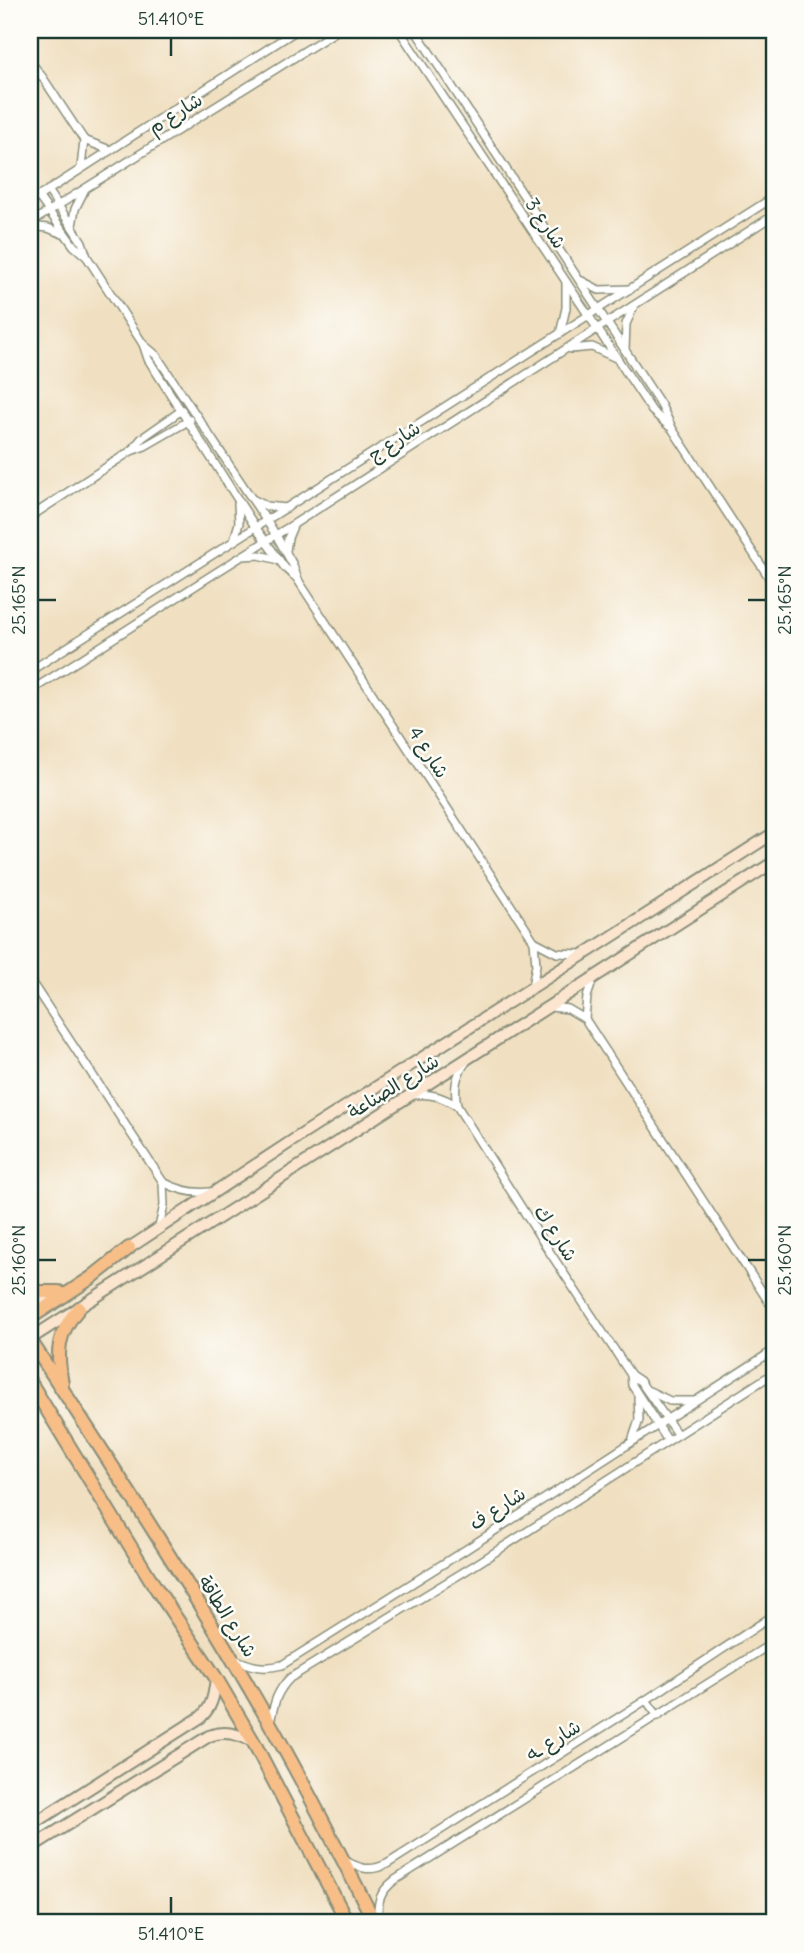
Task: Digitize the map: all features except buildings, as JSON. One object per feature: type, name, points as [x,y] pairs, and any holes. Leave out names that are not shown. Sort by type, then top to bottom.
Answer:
[{"type":"main road","points":[[30,1318],[91,1278],[129,1248]]},
{"type":"main road","points":[[30,1292],[59,1292]]},
{"type":"main road","points":[[63,1391],[58,1356],[60,1343],[70,1318],[79,1308]]},
{"type":"main road","name":"شارع الطاقة","points":[[30,1340],[232,1657],[376,1923]]},
{"type":"main road","points":[[30,1353],[65,1404],[90,1433]]},
{"type":"main road","points":[[30,1382],[154,1585],[216,1678],[253,1741],[348,1923]]},
{"type":"main road","points":[[30,1391],[41,1399]]},
{"type":"street","name":"شارع م","points":[[30,202],[297,30]]},
{"type":"street","name":"شارع م","points":[[30,225],[86,187],[338,30]]},
{"type":"street","name":"شارع 3","points":[[399,30],[652,411],[673,430]]},
{"type":"street","name":"شارع 3","points":[[415,30],[661,405],[673,430],[774,585]]},
{"type":"street","points":[[30,61],[84,140],[110,150]]},
{"type":"street","points":[[81,168],[84,140]]},
{"type":"street","points":[[72,226],[78,201],[86,187]]},
{"type":"street","name":"شارع 4","points":[[48,190],[82,242],[87,257],[143,344],[148,359],[187,422],[265,541],[285,568],[298,580]]},
{"type":"street","name":"شارع 4","points":[[38,196],[64,234],[87,257]]},
{"type":"street","name":"شارع ج","points":[[30,671],[774,197]]},
{"type":"street","name":"شارع ج","points":[[30,691],[774,215]]},
{"type":"street","points":[[30,225],[64,234]]},
{"type":"street","points":[[578,279],[599,290],[631,289]]},
{"type":"street","points":[[560,334],[566,307],[566,281]]},
{"type":"street","points":[[625,351],[626,324],[636,304]]},
{"type":"street","name":"شارع 4","points":[[143,344],[156,355],[276,535],[298,580],[534,941]]},
{"type":"street","points":[[564,351],[592,347],[617,359]]},
{"type":"street","points":[[131,451],[142,438],[189,405]]},
{"type":"street","points":[[30,517],[131,451],[145,446],[197,416]]},
{"type":"street","points":[[249,496],[266,506],[288,508]]},
{"type":"street","points":[[233,542],[239,523],[238,500]]},
{"type":"street","points":[[286,552],[294,524]]},
{"type":"street","points":[[239,557],[259,555],[279,560]]},
{"type":"street","points":[[93,632],[103,646]]},
{"type":"street","name":"شارع الصناعة","points":[[30,1309],[774,833]]},
{"type":"street","name":"شارع الصناعة","points":[[30,1340],[774,862]]},
{"type":"street","points":[[534,941],[557,953],[582,954]]},
{"type":"street","points":[[531,988],[536,965],[534,941]]},
{"type":"street","points":[[585,1019],[587,997],[593,978]]},
{"type":"street","points":[[30,980],[163,1182],[188,1192],[214,1192]]},
{"type":"street","points":[[548,1007],[568,1009],[585,1019],[774,1310]]},
{"type":"street","points":[[457,1106],[454,1094],[456,1081],[460,1069],[468,1059]]},
{"type":"street","points":[[406,1097],[433,1095],[457,1106]]},
{"type":"street","name":"شارع ك","points":[[457,1106],[631,1375],[640,1381],[677,1434]]},
{"type":"street","points":[[159,1227],[164,1205],[163,1182]]},
{"type":"street","name":"شارع ف","points":[[232,1657],[258,1668],[282,1665],[774,1350]]},
{"type":"street","name":"شارع ف","points":[[270,1724],[276,1696],[290,1678],[475,1565],[774,1373]]},
{"type":"street","name":"شارع ك","points":[[631,1375],[632,1385],[668,1441]]},
{"type":"street","points":[[645,1389],[670,1401],[698,1401]]},
{"type":"street","points":[[631,1444],[639,1420],[638,1394]]},
{"type":"street","points":[[465,1550],[475,1565]]},
{"type":"street","name":"شارع ـه","points":[[342,1858],[365,1870],[387,1864],[646,1700],[774,1615]]},
{"type":"street","name":"شارع ـه","points":[[376,1923],[379,1899],[385,1888],[395,1880],[774,1642]]},
{"type":"street","points":[[30,1826],[201,1717],[213,1701],[216,1678]]},
{"type":"street","points":[[646,1700],[658,1716]]},
{"type":"street","points":[[30,1848],[209,1736],[229,1732],[253,1741]]}]
